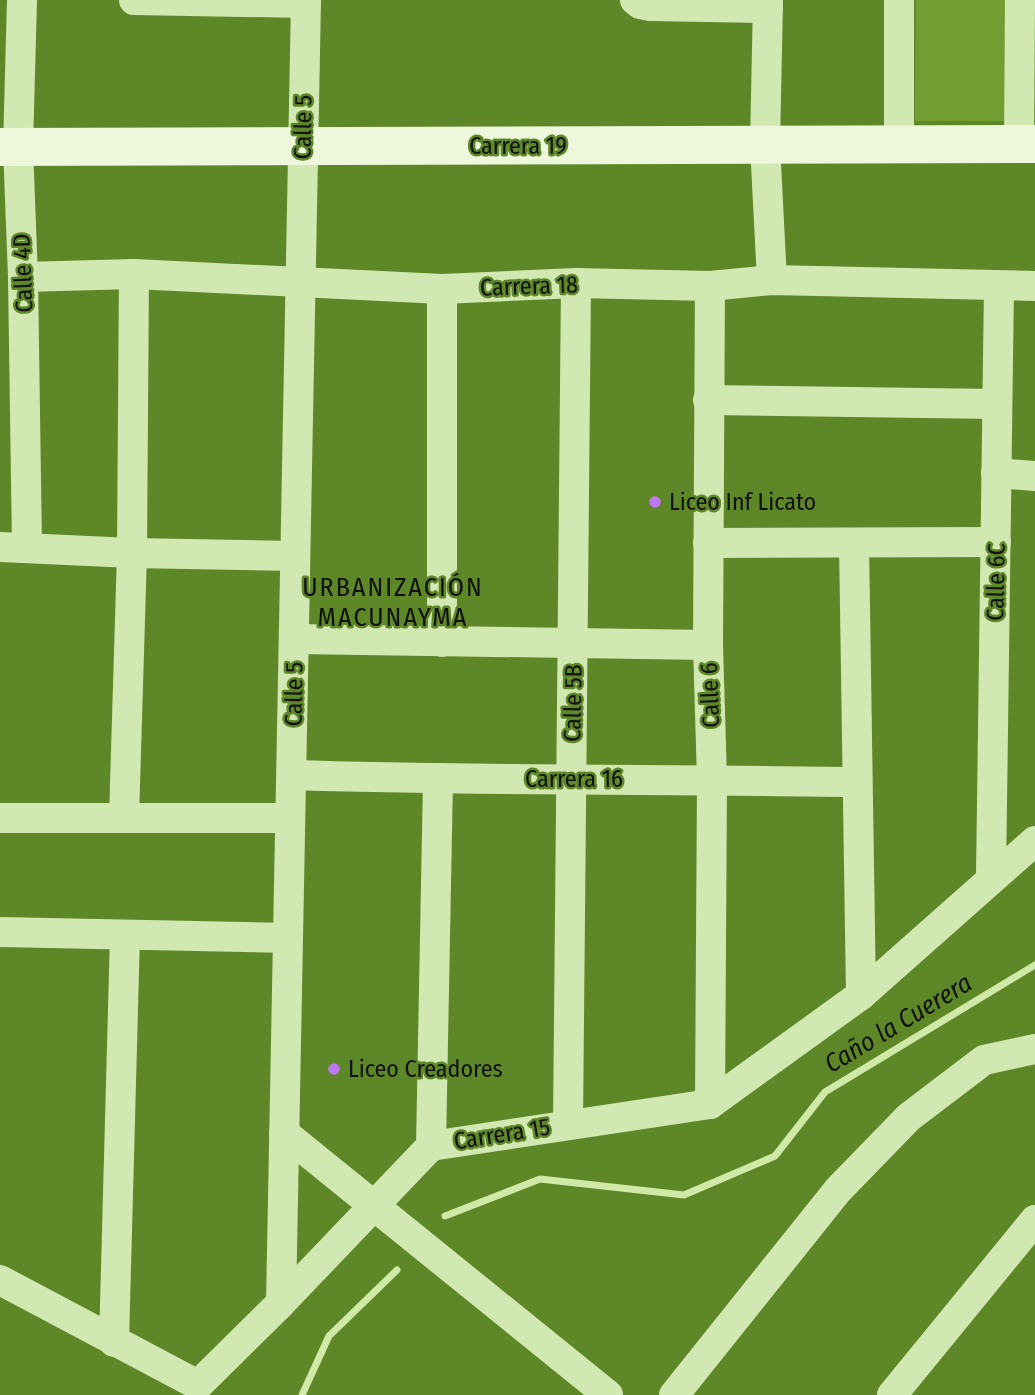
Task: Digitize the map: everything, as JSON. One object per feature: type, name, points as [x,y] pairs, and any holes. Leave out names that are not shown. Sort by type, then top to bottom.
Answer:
[{"type":"street","name":"Calle 4D","points":[[14,547],[23,277],[9,147],[22,0]]},
{"type":"street","points":[[134,0],[306,2]]},
{"type":"street","points":[[635,0],[650,6],[768,4],[765,145],[772,280]]},
{"type":"street","points":[[898,144],[899,0]]},
{"type":"street","points":[[1020,0],[1027,144]]},
{"type":"street","name":"Calle 5","points":[[281,1303],[306,2]]},
{"type":"street","name":"Carrera 19","points":[[9,147],[1027,144]]},
{"type":"street","points":[[124,818],[132,553],[134,274]]},
{"type":"street","name":"Carrera 18","points":[[23,277],[134,274],[442,289],[576,283],[710,286],[772,280],[1035,286]]},
{"type":"street","name":"Calle 5B","points":[[568,1124],[576,283]]},
{"type":"street","name":"Calle 6","points":[[710,286],[710,1104]]},
{"type":"street","name":"Calle 6C","points":[[991,877],[999,286]]},
{"type":"street","points":[[442,289],[442,642]]},
{"type":"street","points":[[708,400],[996,404]]},
{"type":"street","points":[[996,473],[1035,476]]},
{"type":"street","points":[[708,543],[996,542]]},
{"type":"street","points":[[854,543],[861,995]]},
{"type":"street","points":[[14,547],[132,553],[294,556]]},
{"type":"street","points":[[295,639],[708,645]]},
{"type":"street","name":"Carrera 16","points":[[292,775],[438,779],[856,782]]},
{"type":"street","points":[[431,1146],[438,779]]},
{"type":"street","points":[[0,818],[290,818]]},
{"type":"street","name":"Carrera 15","points":[[0,1280],[198,1385],[281,1303],[431,1146],[710,1104],[861,995],[991,877],[1035,841]]},
{"type":"street","points":[[0,932],[288,938]]},
{"type":"street","points":[[114,1342],[125,935]]},
{"type":"street","points":[[674,1395],[838,1190],[909,1117],[985,1060],[1035,1049]]},
{"type":"street","points":[[284,1133],[606,1394]]},
{"type":"street","points":[[892,1395],[1035,1221]]},
{"type":"green space","points":[[916,0],[1008,0],[1007,121],[915,121]]},
{"type":"waterway","name":"Caño la Cuerera","points":[[445,1216],[540,1179],[684,1195],[775,1156],[825,1092],[1035,965]]},
{"type":"waterway","name":"Caño la Cuerera","points":[[302,1395],[329,1336],[397,1270]]},
{"type":"place","name":"Liceo Inf Licato","points":[[655,502]]},
{"type":"place","name":"Liceo Creadores","points":[[334,1069]]},
{"type":"district","name":"URBANIZACIÓN MACUNAYMA","points":[[393,602]]}]
